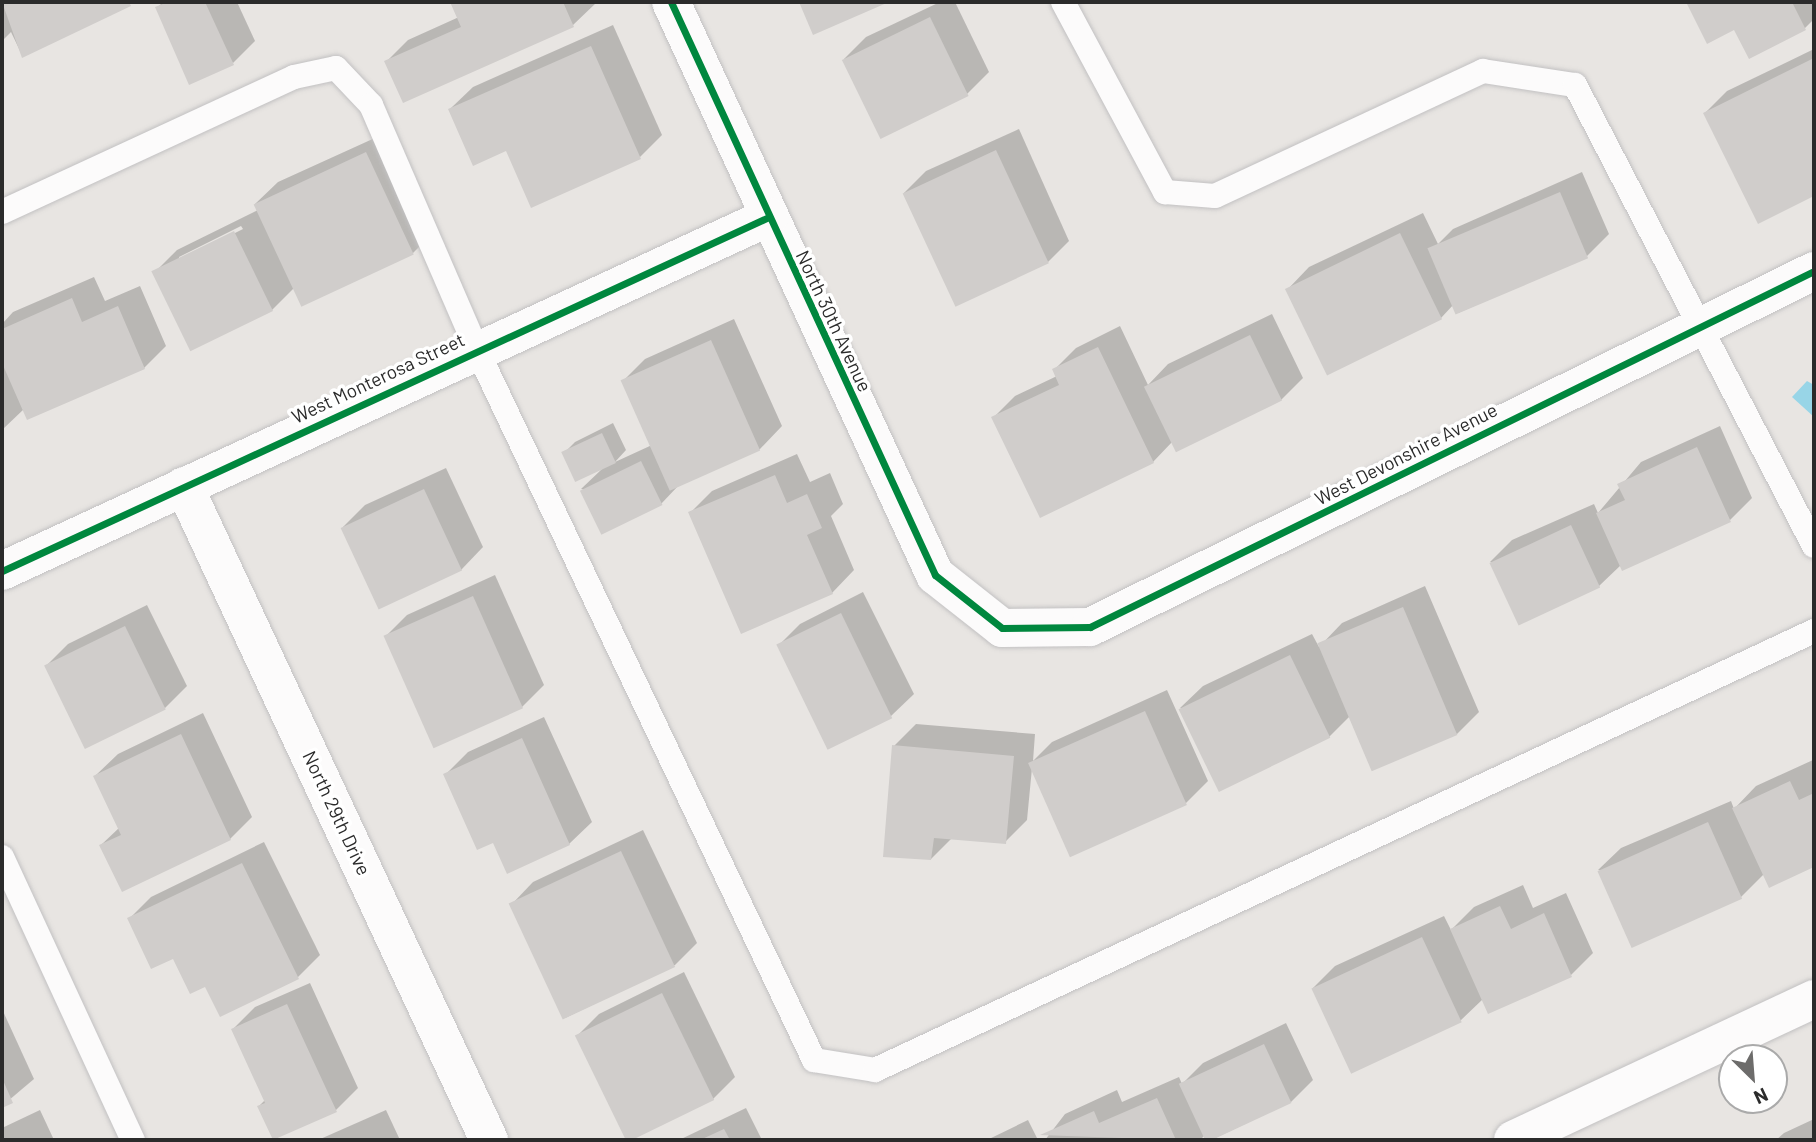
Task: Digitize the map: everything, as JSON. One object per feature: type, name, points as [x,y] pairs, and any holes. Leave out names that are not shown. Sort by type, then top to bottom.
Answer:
[{"type":"street","name":"North 30th Avenue","points":[[671,2],[935,575],[1002,628]]},
{"type":"street","name":"West Monterosa Street","points":[[2,570],[769,217]]},
{"type":"street","name":"West Devonshire Avenue","points":[[1002,628],[1090,627],[1699,325],[1814,271]]},
{"type":"street","name":"North 29th Drive","points":[[184,485],[489,1140]]},
{"type":"street","points":[[1513,1140],[1814,999]]},
{"type":"lane","points":[[1063,2],[1165,192],[1215,196],[1483,71],[1575,85],[1814,546]]},
{"type":"lane","points":[[2,212],[294,77],[336,68],[371,105],[477,350],[814,1060],[875,1070],[1814,631]]},
{"type":"lane","points":[[2,857],[133,1140]]},
{"type":"water","points":[[1807,381],[1814,385],[1814,417],[1792,397]]},
{"type":"building","points":[[2,2],[129,2],[131,6],[22,58]]},
{"type":"building","points":[[168,2],[205,2],[234,65],[189,85],[155,7]]},
{"type":"building","points":[[450,2],[563,2],[574,27],[403,103],[384,61],[461,27]]},
{"type":"building","points":[[799,2],[889,2],[813,35]]},
{"type":"building","points":[[1686,2],[1792,2],[1806,30],[1749,59],[1734,30],[1707,44]]},
{"type":"building","points":[[930,17],[969,96],[880,139],[842,60]]},
{"type":"building","points":[[591,46],[641,159],[531,208],[506,151],[473,166],[448,109]]},
{"type":"building","points":[[1814,58],[1814,196],[1758,224],[1703,113]]},
{"type":"building","points":[[996,150],[1049,263],[955,307],[903,194]]},
{"type":"building","points":[[366,152],[414,254],[301,307],[254,204]]},
{"type":"building","points":[[1560,192],[1588,258],[1456,315],[1427,248]]},
{"type":"building","points":[[234,231],[273,311],[190,351],[151,271]]},
{"type":"building","points":[[1400,233],[1442,319],[1327,375],[1285,289]]},
{"type":"building","points":[[72,298],[82,322],[118,306],[145,369],[27,420],[2,363],[2,329]]},
{"type":"building","points":[[1250,335],[1282,401],[1176,452],[1144,387]]},
{"type":"building","points":[[711,340],[760,451],[670,491],[621,380]]},
{"type":"building","points":[[1098,347],[1154,463],[1040,518],[991,417],[1059,385],[1052,369]]},
{"type":"building","points":[[602,433],[616,463],[575,482],[561,452]]},
{"type":"building","points":[[1697,447],[1731,522],[1622,571],[1596,513],[1625,500],[1617,484]]},
{"type":"building","points":[[641,461],[662,505],[601,535],[580,491]]},
{"type":"building","points":[[775,475],[787,503],[807,494],[822,528],[807,535],[833,594],[741,634],[688,512]]},
{"type":"building","points":[[424,489],[462,571],[379,609],[341,528]]},
{"type":"building","points":[[1571,525],[1600,588],[1519,626],[1489,563]]},
{"type":"building","points":[[473,596],[523,708],[434,748],[383,636]]},
{"type":"building","points":[[1403,607],[1457,735],[1372,771],[1317,643]]},
{"type":"building","points":[[841,613],[892,718],[828,750],[776,645]]},
{"type":"building","points":[[125,626],[166,710],[85,749],[44,665]]},
{"type":"building","points":[[1290,655],[1330,738],[1219,792],[1179,709]]},
{"type":"building","points":[[1145,711],[1187,805],[1070,857],[1028,763]]},
{"type":"building","points":[[181,734],[231,840],[122,892],[99,845],[121,835],[93,776]]},
{"type":"building","points":[[522,738],[570,845],[507,874],[493,843],[477,850],[443,774]]},
{"type":"building","points":[[892,745],[1014,756],[1006,844],[934,838],[931,860],[883,857]]},
{"type":"building","points":[[1790,781],[1799,800],[1814,793],[1814,867],[1769,888],[1732,808]]},
{"type":"building","points":[[1708,822],[1742,899],[1632,948],[1597,871]]},
{"type":"building","points":[[621,851],[675,967],[563,1019],[509,903]]},
{"type":"building","points":[[242,863],[299,979],[220,1017],[205,987],[190,994],[173,959],[151,969],[127,918]]},
{"type":"building","points":[[1500,906],[1511,929],[1544,913],[1572,977],[1488,1014],[1450,929]]},
{"type":"building","points":[[1422,937],[1462,1022],[1351,1074],[1311,989]]},
{"type":"building","points":[[662,993],[714,1100],[632,1140],[626,1140],[575,1036]]},
{"type":"building","points":[[287,1004],[337,1112],[273,1140],[257,1106],[265,1103],[231,1029]]},
{"type":"building","points":[[1264,1044],[1291,1103],[1212,1140],[1205,1140],[1179,1084]]},
{"type":"building","points":[[2,1078],[13,1103],[2,1108]]},
{"type":"building","points":[[1157,1098],[1176,1140],[1040,1135],[1094,1111],[1099,1123]]},
{"type":"building","points":[[724,1129],[730,1140],[700,1140]]},
{"type":"cycle path","points":[[671,2],[935,575],[1002,628],[1090,627],[1814,271]]},
{"type":"cycle path","points":[[2,571],[769,217]]}]
